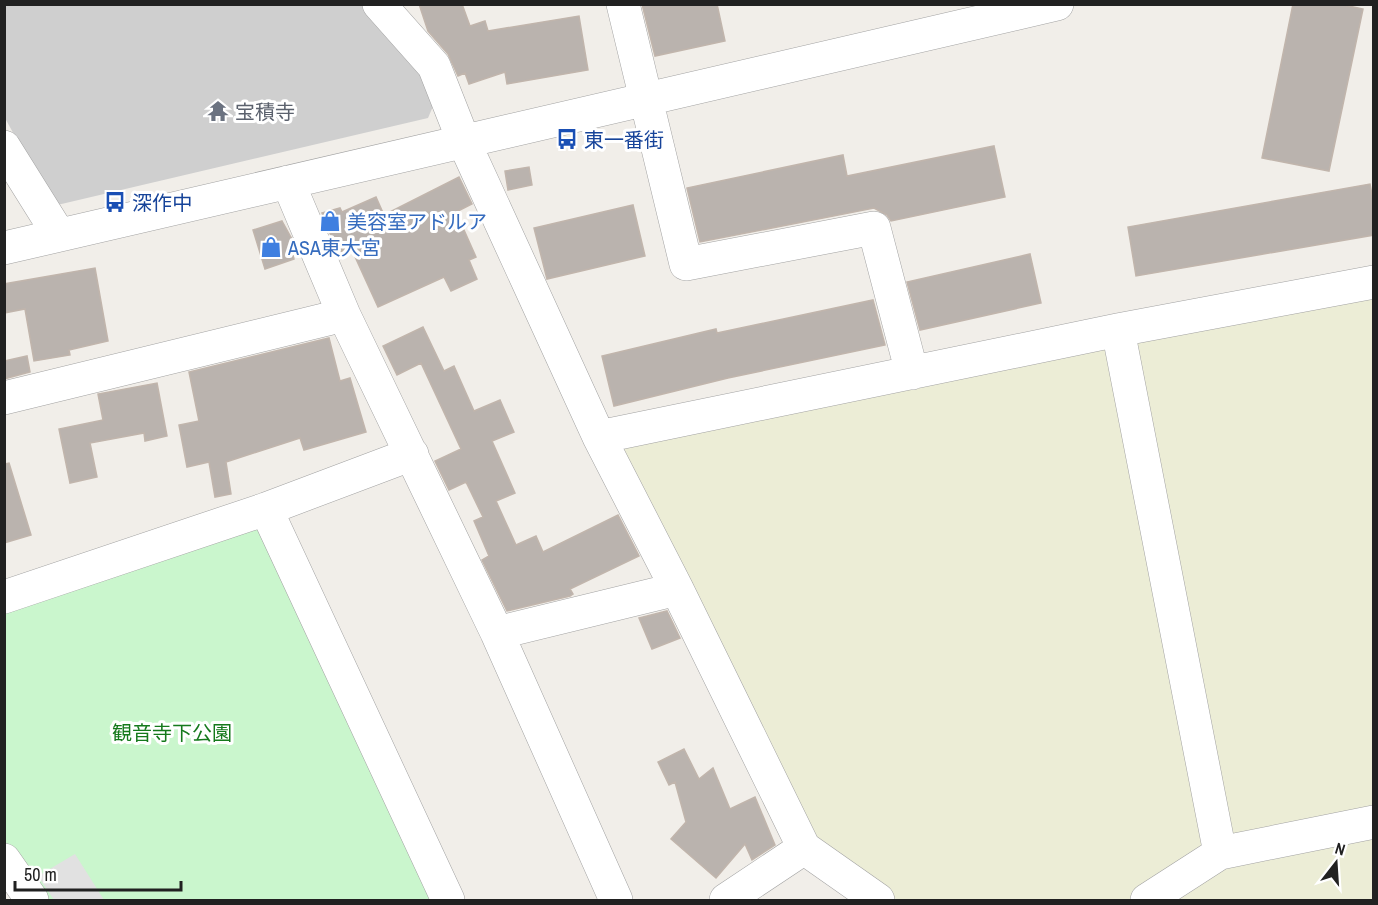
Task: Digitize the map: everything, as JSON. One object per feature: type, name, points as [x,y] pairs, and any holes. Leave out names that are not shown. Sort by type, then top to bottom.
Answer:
[{"type":"street","points":[[380,4],[434,66],[464,142],[599,436],[804,848],[878,900]]},
{"type":"street","points":[[623,4],[686,264],[874,228],[912,373]]},
{"type":"street","points":[[4,248],[1058,4]]},
{"type":"street","points":[[4,147],[59,235]]},
{"type":"street","points":[[288,182],[344,315],[497,633],[609,899]]},
{"type":"street","points":[[599,436],[1118,330],[1374,282]]},
{"type":"street","points":[[4,398],[344,315]]},
{"type":"street","points":[[1118,330],[1220,853]]},
{"type":"street","points":[[4,597],[266,509],[412,454]]},
{"type":"street","points":[[266,509],[448,900]]},
{"type":"street","points":[[497,633],[677,589]]},
{"type":"street","points":[[1147,900],[1220,853],[1374,822]]},
{"type":"street","points":[[726,900],[804,848]]},
{"type":"street","points":[[4,860],[32,900]]},
{"type":"shaded area","name":"宝積寺","points":[[4,5],[370,5],[433,78],[434,104],[428,118],[53,206],[5,118]]},
{"type":"shaded area","points":[[75,854],[104,900],[54,900],[38,876]]},
{"type":"green space","points":[[1373,296],[1373,900],[897,900],[793,820],[619,442]]},
{"type":"green space","name":"観音寺下公園","points":[[261,523],[433,900],[44,900],[5,841],[4,607]]},
{"type":"building","points":[[419,4],[462,4],[470,26],[485,21],[488,31],[579,16],[588,70],[507,84],[505,72],[469,84],[465,73],[458,76],[448,54],[428,31]]},
{"type":"building","points":[[642,4],[717,4],[725,41],[655,56]]},
{"type":"building","points":[[1293,4],[1340,4],[1363,9],[1329,171],[1262,158]]},
{"type":"building","points":[[994,146],[1005,197],[891,221],[887,215],[874,208],[700,242],[687,188],[843,155],[847,176]]},
{"type":"building","points":[[529,167],[532,185],[508,190],[505,171]]},
{"type":"building","points":[[459,177],[472,204],[456,212],[476,257],[469,260],[477,279],[451,291],[444,277],[378,307],[351,248],[338,253],[322,213],[340,208],[342,212],[376,197],[384,215]]},
{"type":"building","points":[[1370,184],[1374,206],[1374,235],[1136,276],[1128,227]]},
{"type":"building","points":[[633,205],[645,256],[547,279],[534,228]]},
{"type":"building","points":[[282,221],[293,241],[289,242],[294,259],[265,269],[253,230]]},
{"type":"building","points":[[1030,254],[1041,303],[920,330],[907,282]]},
{"type":"building","points":[[95,268],[108,341],[69,350],[70,355],[34,361],[25,309],[4,313],[4,284]]},
{"type":"building","points":[[873,300],[885,345],[728,378],[614,406],[602,356],[716,329],[717,333]]},
{"type":"building","points":[[423,327],[444,371],[454,366],[474,411],[500,400],[514,432],[492,441],[515,493],[496,501],[516,545],[536,536],[543,552],[618,515],[639,556],[570,589],[573,594],[570,596],[507,611],[482,560],[489,556],[474,521],[483,517],[466,482],[449,490],[435,461],[461,449],[421,363],[397,375],[383,346]]},
{"type":"building","points":[[329,338],[340,381],[350,378],[366,432],[304,450],[300,438],[226,462],[231,494],[215,497],[209,462],[187,467],[179,425],[199,421],[189,372]]},
{"type":"building","points":[[27,356],[30,372],[4,379],[4,361]]},
{"type":"building","points":[[157,383],[167,436],[145,441],[144,433],[90,443],[97,477],[70,483],[59,429],[103,420],[98,394]]},
{"type":"building","points":[[9,463],[31,535],[4,543],[4,464]]},
{"type":"building","points":[[667,611],[680,638],[652,649],[639,618]]},
{"type":"building","points":[[684,749],[699,779],[713,768],[730,809],[755,797],[775,845],[752,860],[745,844],[716,878],[671,839],[686,822],[675,782],[669,785],[658,762]]},
{"type":"place","name":"宝積寺","points":[[218,111]]},
{"type":"place","name":"東一番街","points":[[567,139]]},
{"type":"place","name":"深作中","points":[[115,202]]},
{"type":"place","name":"美容室アドルア","points":[[330,221]]},
{"type":"place","name":"ASA東大宮","points":[[271,247]]}]
